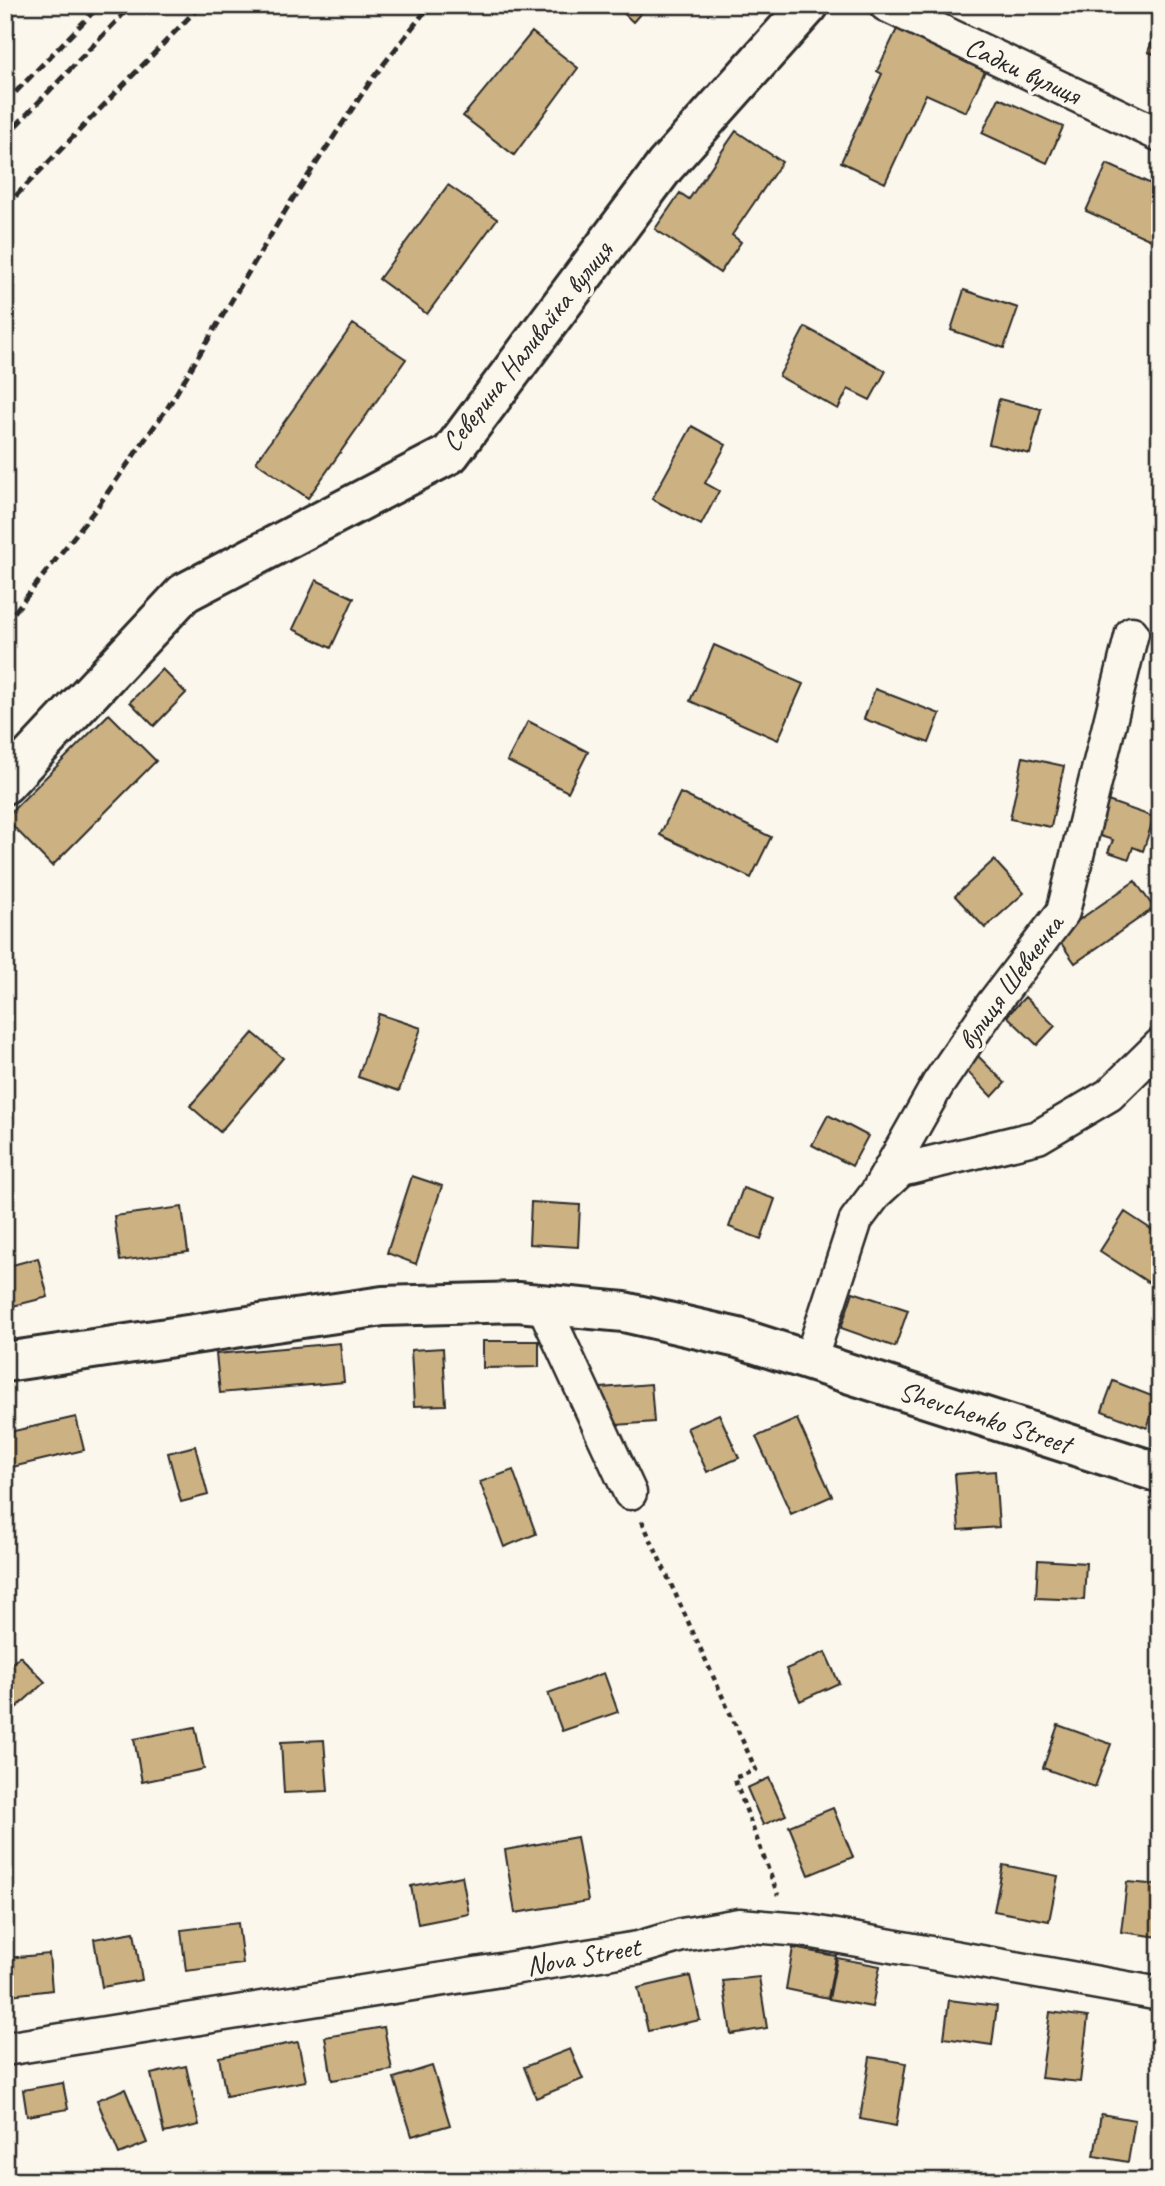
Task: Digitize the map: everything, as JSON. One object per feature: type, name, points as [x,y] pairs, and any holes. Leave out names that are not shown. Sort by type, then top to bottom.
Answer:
[{"type":"main road","name":"Северина Наливайка вулиця","points":[[5,784],[184,593],[450,454],[665,166],[809,5]]},
{"type":"main road","name":"Shevchenko Street","points":[[5,1362],[383,1306],[518,1302],[624,1312],[738,1338],[1160,1473]]},
{"type":"street","name":"Садки вулиця","points":[[886,5],[1160,135]]},
{"type":"street","name":"вулиця Шевченка","points":[[810,1362],[856,1220],[877,1192],[938,1084],[992,1005],[1063,912],[1132,633]]},
{"type":"street","name":"вулиця Шевченка","points":[[877,1192],[901,1170],[1038,1137],[1109,1095],[1160,1045]]},
{"type":"street","points":[[543,1305],[630,1493]]},
{"type":"street","name":"Nova Street","points":[[5,2049],[638,1948],[682,1935],[739,1925],[790,1929],[1160,1994]]},
{"type":"path","points":[[630,1493],[756,1770],[734,1778],[790,1929]]},
{"type":"building","points":[[615,5],[648,5],[633,22]]},
{"type":"building","points":[[1160,17],[1160,56],[1148,52]]},
{"type":"building","points":[[897,29],[985,71],[966,112],[926,94],[885,183],[841,162],[882,74],[877,71]]},
{"type":"building","points":[[532,32],[578,68],[514,155],[463,116]]},
{"type":"building","points":[[999,98],[1063,127],[1047,163],[982,133]]},
{"type":"building","points":[[736,131],[782,162],[732,235],[741,242],[720,273],[655,229],[680,193],[689,199]]},
{"type":"building","points":[[1107,164],[1160,188],[1160,244],[1086,211]]},
{"type":"building","points":[[448,185],[497,219],[427,314],[379,279]]},
{"type":"building","points":[[964,290],[1018,308],[1004,348],[951,330]]},
{"type":"building","points":[[353,324],[406,359],[308,498],[256,462]]},
{"type":"building","points":[[805,327],[886,371],[870,400],[848,389],[838,409],[779,376]]},
{"type":"building","points":[[999,399],[1041,409],[1030,454],[989,444]]},
{"type":"building","points":[[692,426],[726,445],[705,483],[719,491],[701,525],[652,499]]},
{"type":"building","points":[[316,580],[354,598],[331,648],[293,629]]},
{"type":"building","points":[[714,645],[803,684],[778,740],[690,701]]},
{"type":"building","points":[[162,669],[186,693],[154,726],[130,702]]},
{"type":"building","points":[[875,689],[940,714],[929,743],[864,719]]},
{"type":"building","points":[[109,714],[156,761],[52,866],[5,818]]},
{"type":"building","points":[[528,721],[588,752],[568,792],[507,761]]},
{"type":"building","points":[[1023,757],[1064,766],[1051,827],[1010,819]]},
{"type":"building","points":[[680,793],[771,837],[751,878],[660,835]]},
{"type":"building","points":[[1105,800],[1154,817],[1143,851],[1133,847],[1129,859],[1108,852],[1113,840],[1094,834]]},
{"type":"building","points":[[994,860],[1024,893],[985,928],[955,896]]},
{"type":"building","points":[[1135,881],[1154,908],[1075,963],[1056,936]]},
{"type":"building","points":[[1025,997],[1055,1026],[1037,1045],[1007,1016]]},
{"type":"building","points":[[379,1014],[421,1028],[399,1091],[358,1077]]},
{"type":"building","points":[[253,1033],[283,1058],[220,1132],[190,1106]]},
{"type":"building","points":[[975,1053],[1005,1083],[992,1097],[962,1066]]},
{"type":"building","points":[[828,1115],[868,1136],[852,1166],[812,1145]]},
{"type":"building","points":[[412,1176],[442,1186],[416,1264],[387,1253]]},
{"type":"building","points":[[743,1188],[775,1199],[761,1239],[729,1227]]},
{"type":"building","points":[[531,1202],[580,1205],[578,1247],[529,1244]]},
{"type":"building","points":[[182,1207],[188,1252],[120,1261],[114,1216]]},
{"type":"building","points":[[1125,1212],[1160,1235],[1160,1283],[1157,1288],[1100,1251]]},
{"type":"building","points":[[38,1258],[48,1297],[5,1308],[5,1267]]},
{"type":"building","points":[[853,1292],[908,1310],[895,1347],[841,1328]]},
{"type":"building","points":[[483,1341],[539,1341],[539,1367],[483,1368]]},
{"type":"building","points":[[340,1343],[344,1382],[220,1393],[216,1354]]},
{"type":"building","points":[[443,1348],[446,1405],[414,1406],[411,1350]]},
{"type":"building","points":[[1113,1381],[1157,1398],[1147,1428],[1102,1411]]},
{"type":"building","points":[[651,1384],[654,1422],[604,1426],[601,1388]]},
{"type":"building","points":[[719,1414],[739,1458],[707,1472],[687,1428]]},
{"type":"building","points":[[76,1417],[84,1450],[8,1468],[5,1433]]},
{"type":"building","points":[[797,1419],[832,1496],[791,1514],[756,1437]]},
{"type":"building","points":[[195,1446],[208,1495],[181,1502],[168,1453]]},
{"type":"building","points":[[513,1470],[536,1534],[504,1547],[480,1482]]},
{"type":"building","points":[[995,1471],[999,1527],[959,1530],[955,1474]]},
{"type":"building","points":[[1038,1560],[1086,1563],[1084,1600],[1036,1598]]},
{"type":"building","points":[[825,1652],[839,1683],[800,1701],[786,1669]]},
{"type":"building","points":[[20,1656],[45,1682],[8,1715],[5,1712],[5,1670]]},
{"type":"building","points":[[604,1673],[618,1712],[562,1731],[548,1693]]},
{"type":"building","points":[[1058,1725],[1111,1744],[1095,1787],[1043,1768]]},
{"type":"building","points":[[195,1727],[204,1769],[142,1782],[134,1739]]},
{"type":"building","points":[[324,1740],[328,1791],[284,1793],[281,1742]]},
{"type":"building","points":[[769,1778],[786,1815],[763,1825],[747,1788]]},
{"type":"building","points":[[833,1808],[853,1857],[809,1875],[789,1826]]},
{"type":"building","points":[[577,1837],[588,1901],[515,1913],[505,1850]]},
{"type":"building","points":[[1003,1865],[1058,1876],[1049,1921],[994,1911]]},
{"type":"building","points":[[462,1876],[469,1914],[418,1924],[411,1886]]},
{"type":"building","points":[[1127,1882],[1160,1885],[1160,1937],[1121,1932]]},
{"type":"building","points":[[238,1923],[243,1964],[186,1971],[181,1930]]},
{"type":"building","points":[[134,1932],[142,1980],[102,1987],[94,1939]]},
{"type":"building","points":[[793,1948],[836,1956],[828,1998],[786,1989]]},
{"type":"building","points":[[49,1954],[52,1990],[11,1995],[7,1958]]},
{"type":"building","points":[[837,1958],[880,1966],[872,2007],[829,1999]]},
{"type":"building","points":[[690,1976],[700,2020],[648,2031],[638,1988]]},
{"type":"building","points":[[759,1977],[767,2028],[731,2034],[723,1981]]},
{"type":"building","points":[[949,2000],[997,2006],[992,2045],[944,2038]]},
{"type":"building","points":[[1050,2012],[1088,2017],[1080,2082],[1041,2078]]},
{"type":"building","points":[[384,2027],[392,2070],[332,2080],[325,2037]]},
{"type":"building","points":[[298,2042],[306,2081],[226,2096],[219,2057]]},
{"type":"building","points":[[570,2049],[583,2079],[536,2098],[524,2067]]},
{"type":"building","points":[[870,2057],[906,2063],[896,2126],[860,2119]]},
{"type":"building","points":[[186,2066],[199,2125],[164,2133],[151,2074]]},
{"type":"building","points":[[432,2066],[450,2125],[412,2136],[394,2078]]},
{"type":"building","points":[[63,2083],[68,2109],[27,2116],[23,2090]]},
{"type":"building","points":[[125,2089],[147,2143],[119,2154],[97,2100]]},
{"type":"building","points":[[1101,2114],[1135,2120],[1128,2162],[1094,2156]]},
{"type":"railway","points":[[5,103],[100,5]]},
{"type":"railway","points":[[5,137],[132,5]]},
{"type":"railway","points":[[5,207],[201,5]]},
{"type":"railway","points":[[5,624],[98,506],[168,407],[290,203],[372,79],[430,5]]}]
